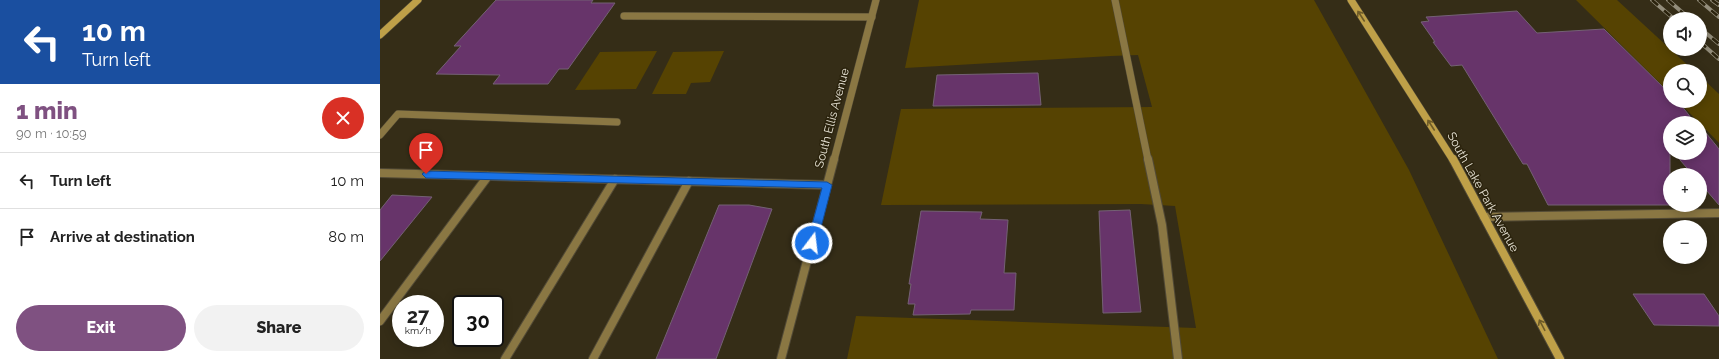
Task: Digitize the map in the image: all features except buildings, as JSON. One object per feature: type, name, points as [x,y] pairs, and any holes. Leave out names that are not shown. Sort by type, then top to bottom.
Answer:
[{"type":"street","points":[[380,35],[418,0]]},
{"type":"street","name":"South Ellis Avenue","points":[[782,359],[876,0]]},
{"type":"street","points":[[1115,0],[1162,225],[1178,359]]},
{"type":"street","name":"South Lake Park Avenue","points":[[1351,0],[1459,169],[1560,359]]},
{"type":"street","points":[[624,16],[872,17]]},
{"type":"street","points":[[380,135],[398,114],[617,122]]},
{"type":"street","points":[[380,173],[827,185]]},
{"type":"street","points":[[380,320],[488,176]]},
{"type":"street","points":[[505,359],[615,179]]},
{"type":"street","points":[[593,359],[689,181]]},
{"type":"street","points":[[1484,217],[1719,213]]},
{"type":"shaded area","points":[[919,0],[1314,0],[1409,170],[1498,359],[847,359],[856,316],[1196,328],[1175,206],[1141,204],[881,205],[901,109],[1152,107],[1138,55],[905,68]]},
{"type":"shaded area","points":[[1576,0],[1617,0],[1663,42],[1663,56],[1678,56],[1686,64],[1663,64],[1663,86]]},
{"type":"shaded area","points":[[657,51],[636,89],[575,90],[600,52]]},
{"type":"shaded area","points":[[724,51],[710,82],[691,83],[686,94],[652,94],[673,52]]},
{"type":"shaded area","points":[[1707,83],[1719,94],[1719,143],[1707,131],[1707,116],[1693,116],[1685,108],[1707,108]]},
{"type":"railway","points":[[1652,0],[1666,12]]},
{"type":"railway","points":[[1668,0],[1682,12]]},
{"type":"railway","points":[[1699,0],[1719,17]]},
{"type":"railway","points":[[1712,0],[1719,5]]},
{"type":"railway","points":[[1707,34],[1719,44]]},
{"type":"railway","points":[[1707,48],[1719,59]]},
{"type":"route","points":[[426,174],[827,185],[812,243]]}]
